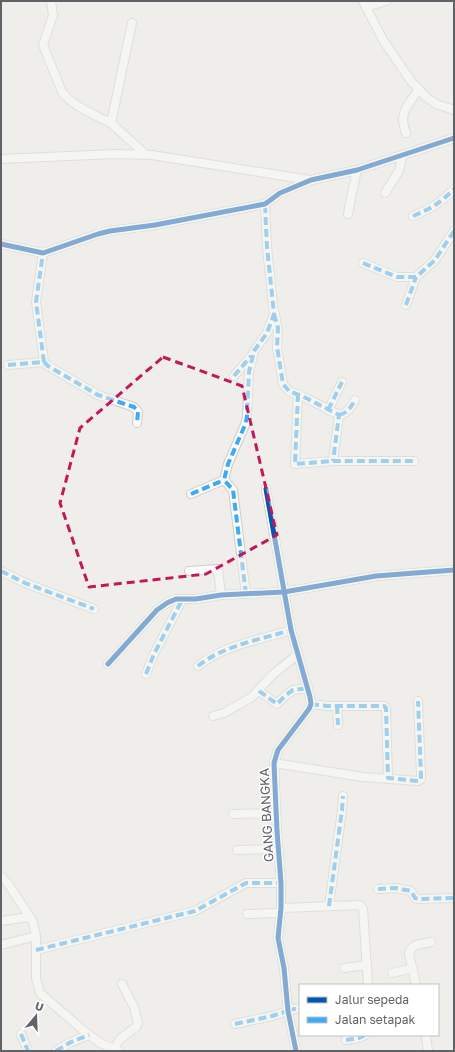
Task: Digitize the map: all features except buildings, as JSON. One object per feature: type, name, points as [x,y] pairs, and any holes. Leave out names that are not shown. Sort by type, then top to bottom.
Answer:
[{"type":"street","points":[[51,1],[53,15],[43,45],[62,92],[74,102],[111,123],[144,154]]},
{"type":"street","points":[[386,1],[365,4],[383,40],[411,81],[426,97],[436,104],[454,110]]},
{"type":"street","points":[[111,123],[132,23]]},
{"type":"street","points":[[406,133],[403,126],[403,114],[419,90]]},
{"type":"street","points":[[1,244],[43,253],[104,232],[156,225],[265,204],[280,193],[311,180],[357,170],[454,138]]},
{"type":"street","points":[[1,159],[144,154],[173,157],[311,180]]},
{"type":"street","points":[[385,193],[399,170],[402,156]]},
{"type":"street","points":[[348,214],[357,170]]},
{"type":"street","points":[[412,216],[431,209],[454,189]]},
{"type":"street","points":[[265,204],[267,247],[274,314],[278,328],[277,347],[283,384],[289,390],[339,416],[345,414],[355,400]]},
{"type":"street","points":[[406,305],[416,277],[434,260],[454,231]]},
{"type":"street","points":[[43,253],[36,302],[44,362],[48,366],[98,395],[134,407],[138,412],[137,423]]},
{"type":"street","points":[[363,264],[397,277],[416,277]]},
{"type":"street","points":[[234,376],[267,333],[274,314]]},
{"type":"street","points":[[224,480],[228,464],[247,417],[249,372],[254,351]]},
{"type":"street","points":[[8,365],[44,362]]},
{"type":"street","points":[[328,410],[342,382]]},
{"type":"street","points":[[298,394],[295,464],[334,461],[414,460]]},
{"type":"street","points":[[334,461],[339,416]]},
{"type":"street","points":[[191,494],[224,480]]},
{"type":"street","points":[[224,480],[234,490],[246,594]]},
{"type":"street","points":[[266,489],[291,630],[297,656],[308,688],[311,704],[338,706],[383,705],[386,707],[388,778]]},
{"type":"street","points":[[189,571],[218,569],[221,595]]},
{"type":"street","points":[[108,664],[157,610],[167,603],[176,600],[221,595],[284,592],[376,576],[454,570]]},
{"type":"street","points":[[1,571],[25,583],[94,609]]},
{"type":"street","points":[[146,674],[154,654],[182,600]]},
{"type":"street","points":[[198,666],[208,658],[229,649],[291,630]]},
{"type":"street","points":[[213,716],[224,713],[252,697],[271,676],[297,656]]},
{"type":"street","points":[[259,691],[277,704],[293,690],[308,688]]},
{"type":"street","points":[[274,763],[362,776],[418,781],[421,779],[418,701]]},
{"type":"street","name":"GANG BANGKA","points":[[296,1051],[288,1010],[286,978],[278,938],[281,883],[274,763],[278,750],[309,709],[311,704]]},
{"type":"street","points":[[338,706],[338,725]]},
{"type":"street","points":[[329,906],[342,810],[342,796]]},
{"type":"street","points":[[233,814],[276,813]]},
{"type":"street","points":[[237,850],[278,849]]},
{"type":"street","points":[[1,876],[9,885],[33,922],[36,936],[36,978],[40,992],[89,1035],[100,1043],[117,1050],[120,1039],[136,1027],[138,1023],[134,1007],[122,984]]},
{"type":"street","points":[[36,950],[195,910],[246,883],[281,883]]},
{"type":"street","points":[[378,889],[396,888],[411,891],[414,898],[418,899],[454,898]]},
{"type":"street","points":[[247,914],[357,904],[363,909],[368,984]]},
{"type":"street","points":[[3,919],[29,917]]},
{"type":"street","points":[[1,945],[36,936]]},
{"type":"street","points":[[416,984],[409,954],[412,946],[431,942]]},
{"type":"street","points":[[344,968],[367,965]]},
{"type":"street","points":[[392,973],[413,968]]},
{"type":"street","points":[[235,1024],[299,1008]]},
{"type":"street","points":[[21,1034],[28,1051]]},
{"type":"street","points":[[56,1051],[89,1035]]},
{"type":"street","points":[[346,1040],[363,1036]]},
{"type":"street","points":[[426,1036],[428,1051]]},
{"type":"highlighted area","points":[[163,357],[242,386],[277,535],[206,574],[89,587],[60,503],[80,428]]},
{"type":"marked path","points":[[413,216],[435,205],[454,189]]},
{"type":"marked path","points":[[246,594],[233,490],[224,480],[228,464],[247,417],[249,372],[254,351],[267,333],[274,314],[267,247],[265,204]]},
{"type":"marked path","points":[[363,263],[397,277],[416,277],[435,260],[454,231]]},
{"type":"marked path","points":[[8,365],[44,362],[36,302],[43,253]]},
{"type":"marked path","points":[[406,305],[416,277]]},
{"type":"marked path","points":[[274,314],[278,328],[277,347],[283,384],[289,391],[339,415],[333,461]]},
{"type":"marked path","points":[[234,376],[251,356]]},
{"type":"marked path","points":[[44,362],[48,366],[98,395],[134,407],[138,412],[137,423]]},
{"type":"marked path","points":[[328,410],[342,382]]},
{"type":"marked path","points":[[298,394],[295,464],[333,461],[414,461]]},
{"type":"marked path","points":[[339,415],[347,411],[355,400]]},
{"type":"marked path","points":[[191,494],[224,480]]},
{"type":"marked path","points":[[1,571],[25,583],[94,609]]},
{"type":"marked path","points":[[146,674],[154,654],[182,600],[179,600]]},
{"type":"marked path","points":[[198,666],[208,659],[231,648],[291,630]]},
{"type":"marked path","points":[[259,691],[277,704],[293,690],[308,688]]},
{"type":"marked path","points":[[311,704],[327,706],[384,706],[386,708],[388,778],[418,781],[421,779],[418,701]]},
{"type":"marked path","points":[[337,706],[338,725]]},
{"type":"marked path","points":[[329,906],[343,796]]},
{"type":"marked path","points":[[36,950],[195,911],[246,883],[281,883]]},
{"type":"marked path","points":[[378,889],[396,888],[411,891],[415,898],[418,899],[454,898]]},
{"type":"marked path","points":[[288,1010],[299,1008]]},
{"type":"marked path","points":[[235,1024],[288,1011]]},
{"type":"marked path","points":[[21,1034],[28,1051]]},
{"type":"marked path","points":[[56,1051],[71,1042],[89,1035]]},
{"type":"marked path","points":[[346,1040],[363,1036]]},
{"type":"cycle path","points":[[1,244],[43,253],[110,231],[155,225],[265,204],[280,193],[311,180],[357,170],[454,138]]},
{"type":"cycle path","points":[[266,489],[291,630],[311,704],[309,709],[278,750],[274,763],[281,883],[281,908],[278,938],[284,968],[288,1011],[296,1051]]},
{"type":"cycle path","points":[[108,664],[157,610],[176,599],[196,599],[221,595],[284,592],[376,576],[454,570]]}]
